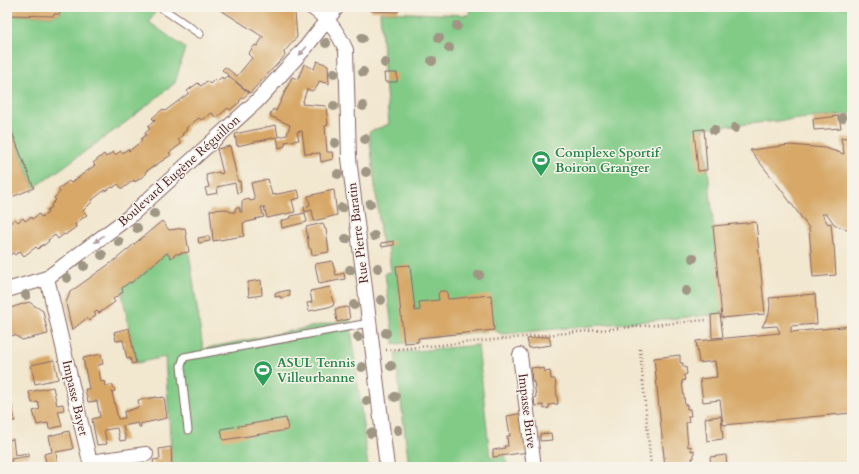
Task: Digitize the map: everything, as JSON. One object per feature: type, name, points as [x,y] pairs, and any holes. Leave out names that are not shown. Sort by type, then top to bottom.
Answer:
[{"type":"street","name":"Rue Pierre Baratin","points":[[311,7],[328,21],[340,37],[346,50],[349,158],[387,467]]},
{"type":"street","points":[[328,21],[337,7]]},
{"type":"street","name":"Boulevard Eugène Réguillon","points":[[7,290],[47,278],[128,217],[257,101],[303,51],[328,21]]},
{"type":"street","name":"Impasse Bayet","points":[[47,278],[90,462],[146,454]]},
{"type":"street","name":"Impasse Brive","points":[[520,355],[534,467]]},
{"type":"lane","points":[[160,7],[200,34]]},
{"type":"lane","points":[[188,430],[180,366],[184,357],[369,323]]},
{"type":"path","points":[[373,351],[706,320]]},
{"type":"path","points":[[640,349],[650,467]]},
{"type":"green space","points":[[60,7],[148,7],[155,13],[149,22],[185,48],[175,83],[126,122],[34,188],[7,119],[7,15],[53,16],[54,14],[60,14]]},
{"type":"green space","name":"Complexe Sportif Boiron Granger","points":[[470,7],[852,7],[852,114],[704,128],[722,314],[502,334],[494,330],[418,338],[418,342],[394,344],[385,273],[391,272],[388,246],[382,247],[369,132],[389,124],[380,12],[469,15]]},
{"type":"green space","name":"ASUL Tennis Villeurbanne","points":[[189,252],[203,349],[350,319],[368,467],[172,467],[165,357],[136,363],[122,288],[130,282],[131,283],[167,253],[171,258],[176,254]]},
{"type":"green space","points":[[478,345],[490,457],[506,456],[507,467],[409,467],[395,353]]},
{"type":"building","points":[[7,7],[60,7],[60,14],[54,14],[54,16],[7,15]]},
{"type":"building","points":[[216,7],[285,7],[295,13],[297,37],[284,52],[285,55],[282,59],[250,93],[222,70],[225,67],[237,76],[252,58],[248,54],[255,45],[257,46],[263,37]]},
{"type":"building","points":[[372,7],[399,7],[398,12],[371,11]]},
{"type":"building","points":[[317,61],[328,65],[329,84],[319,81],[317,87],[312,91],[307,89],[302,104],[326,106],[328,125],[325,126],[327,152],[332,152],[333,159],[321,162],[320,153],[305,154],[302,131],[297,132],[299,140],[285,142],[285,146],[279,148],[277,137],[237,146],[235,134],[276,125],[278,137],[287,135],[290,125],[270,116],[273,109],[276,111],[292,77],[298,79],[304,64],[314,69]]},
{"type":"building","points":[[384,73],[397,73],[397,82],[385,82]]},
{"type":"building","points":[[228,76],[249,93],[239,101],[240,102],[230,110],[228,108],[216,118],[212,113],[201,120],[199,118],[186,128],[187,130],[178,139],[181,144],[169,153],[171,155],[145,172],[146,174],[135,182],[134,180],[122,189],[118,184],[113,188],[112,187],[106,191],[105,190],[92,200],[93,201],[83,211],[87,215],[75,224],[76,227],[65,235],[64,234],[58,239],[55,235],[43,246],[43,244],[38,249],[36,247],[24,256],[20,251],[15,255],[13,253],[7,257],[7,222],[9,224],[15,219],[18,222],[23,218],[25,221],[31,217],[32,219],[39,214],[41,217],[48,213],[47,210],[52,207],[51,205],[56,200],[54,198],[60,192],[58,189],[69,181],[71,183],[95,165],[93,163],[104,154],[106,157],[113,152],[115,155],[128,149],[129,151],[142,141],[141,139],[146,135],[145,133],[150,129],[148,126],[155,121],[152,118],[163,109],[165,111],[189,93],[187,91],[198,83],[201,86],[207,81],[210,84],[215,79],[217,81],[222,77],[223,79]]},
{"type":"building","points":[[839,116],[841,128],[814,130],[813,119]]},
{"type":"building","points":[[7,120],[34,188],[7,199]]},
{"type":"building","points":[[704,129],[707,170],[698,171],[694,130]]},
{"type":"building","points":[[852,137],[852,228],[847,229],[840,227],[834,224],[827,214],[822,214],[828,224],[831,223],[836,275],[813,277],[809,228],[750,150],[790,145],[825,148],[844,154],[841,138]]},
{"type":"building","points":[[230,146],[238,182],[240,181],[241,192],[237,193],[235,183],[217,187],[218,193],[207,195],[205,188],[209,187],[206,175],[219,172],[220,174],[223,173],[217,149]]},
{"type":"building","points":[[268,179],[272,195],[298,190],[300,198],[292,200],[295,212],[267,218],[264,207],[261,207],[264,217],[243,223],[244,236],[213,241],[210,210],[227,209],[230,212],[235,212],[235,208],[240,208],[240,212],[242,212],[242,201],[249,199],[250,201],[255,200],[251,183]]},
{"type":"building","points":[[334,190],[337,215],[314,221],[312,210],[305,212],[304,207],[310,205],[308,196]]},
{"type":"building","points":[[305,213],[307,222],[282,228],[281,221],[291,218],[291,216]]},
{"type":"building","points":[[162,221],[169,230],[185,228],[189,252],[176,254],[171,258],[167,253],[131,283],[130,282],[122,288],[123,292],[113,299],[115,302],[99,313],[97,311],[94,313],[96,315],[89,321],[87,318],[72,330],[66,303],[70,292],[115,260]]},
{"type":"building","points":[[756,222],[765,314],[722,318],[713,226]]},
{"type":"building","points":[[323,223],[326,229],[329,252],[312,255],[311,249],[309,248],[306,227]]},
{"type":"building","points":[[209,236],[210,241],[199,243],[198,238]]},
{"type":"building","points":[[394,241],[394,245],[382,247],[381,243]]},
{"type":"building","points":[[332,261],[336,275],[344,273],[345,279],[319,284],[315,264]]},
{"type":"building","points":[[410,265],[415,311],[420,310],[419,302],[439,300],[438,294],[440,291],[445,291],[447,293],[448,299],[491,295],[494,330],[418,338],[418,342],[404,343],[396,266]]},
{"type":"building","points":[[261,280],[262,295],[249,297],[248,282]]},
{"type":"building","points":[[330,287],[334,303],[333,306],[309,311],[307,303],[312,302],[310,291]]},
{"type":"building","points":[[289,290],[290,296],[280,298],[280,296],[275,297],[275,293]]},
{"type":"building","points":[[815,294],[817,324],[791,326],[791,332],[852,326],[852,413],[723,425],[720,400],[703,402],[700,379],[717,377],[715,361],[699,363],[696,341],[780,333],[777,326],[762,327],[769,314],[769,298]]},
{"type":"building","points":[[29,302],[43,311],[48,334],[22,340],[15,335],[7,337],[7,309]]},
{"type":"building","points":[[348,307],[350,319],[337,322],[335,309]]},
{"type":"building","points":[[720,314],[723,337],[712,338],[711,315]]},
{"type":"building","points":[[129,328],[136,363],[132,364],[130,358],[127,359],[123,340],[116,341],[114,332]]},
{"type":"building","points":[[549,337],[551,345],[529,348],[527,339]]},
{"type":"building","points":[[101,354],[103,364],[98,365],[101,382],[104,381],[105,386],[113,386],[115,391],[112,392],[118,419],[125,418],[124,412],[139,407],[138,400],[157,397],[164,397],[167,418],[140,424],[141,427],[139,427],[138,423],[123,426],[126,440],[120,441],[117,428],[104,430],[107,444],[97,445],[92,419],[100,417],[97,401],[88,402],[85,389],[89,389],[83,358]]},
{"type":"building","points":[[680,355],[680,363],[683,363],[683,367],[686,367],[687,374],[684,375],[685,380],[682,381],[685,405],[687,405],[687,409],[690,409],[691,416],[688,416],[689,422],[686,423],[688,447],[691,446],[691,451],[694,450],[694,458],[692,458],[693,464],[690,464],[690,467],[665,467],[654,358]]},
{"type":"building","points":[[54,360],[58,379],[35,384],[31,365]]},
{"type":"building","points":[[539,367],[539,369],[544,368],[545,372],[550,371],[551,379],[555,379],[558,404],[549,405],[549,408],[544,409],[543,405],[535,406],[534,398],[536,397],[534,382],[532,382],[531,368]]},
{"type":"building","points":[[53,387],[57,405],[63,404],[64,410],[58,411],[62,426],[49,429],[48,423],[37,425],[33,411],[40,409],[38,402],[32,403],[29,392]]},
{"type":"building","points":[[7,401],[9,406],[12,406],[15,421],[7,422]]},
{"type":"building","points":[[523,413],[528,452],[493,457],[493,450],[508,446],[507,436],[510,436],[507,416]]},
{"type":"building","points":[[721,416],[723,439],[707,441],[705,418]]},
{"type":"building","points":[[286,418],[288,430],[223,440],[221,429]]},
{"type":"building","points":[[69,431],[73,449],[56,452],[58,467],[47,467],[44,454],[52,452],[49,436]]},
{"type":"building","points":[[551,433],[552,440],[540,441],[540,434]]},
{"type":"building","points":[[13,439],[15,455],[29,453],[29,456],[11,459],[12,467],[7,467],[7,440]]},
{"type":"building","points":[[171,447],[172,467],[154,467],[153,460],[160,459],[159,449]]},
{"type":"building","points":[[726,455],[727,467],[711,467],[710,457]]},
{"type":"place","name":"Complexe Sportif Boiron Granger","points":[[541,177]]},
{"type":"place","name":"ASUL Tennis Villeurbanne","points":[[263,387]]}]
